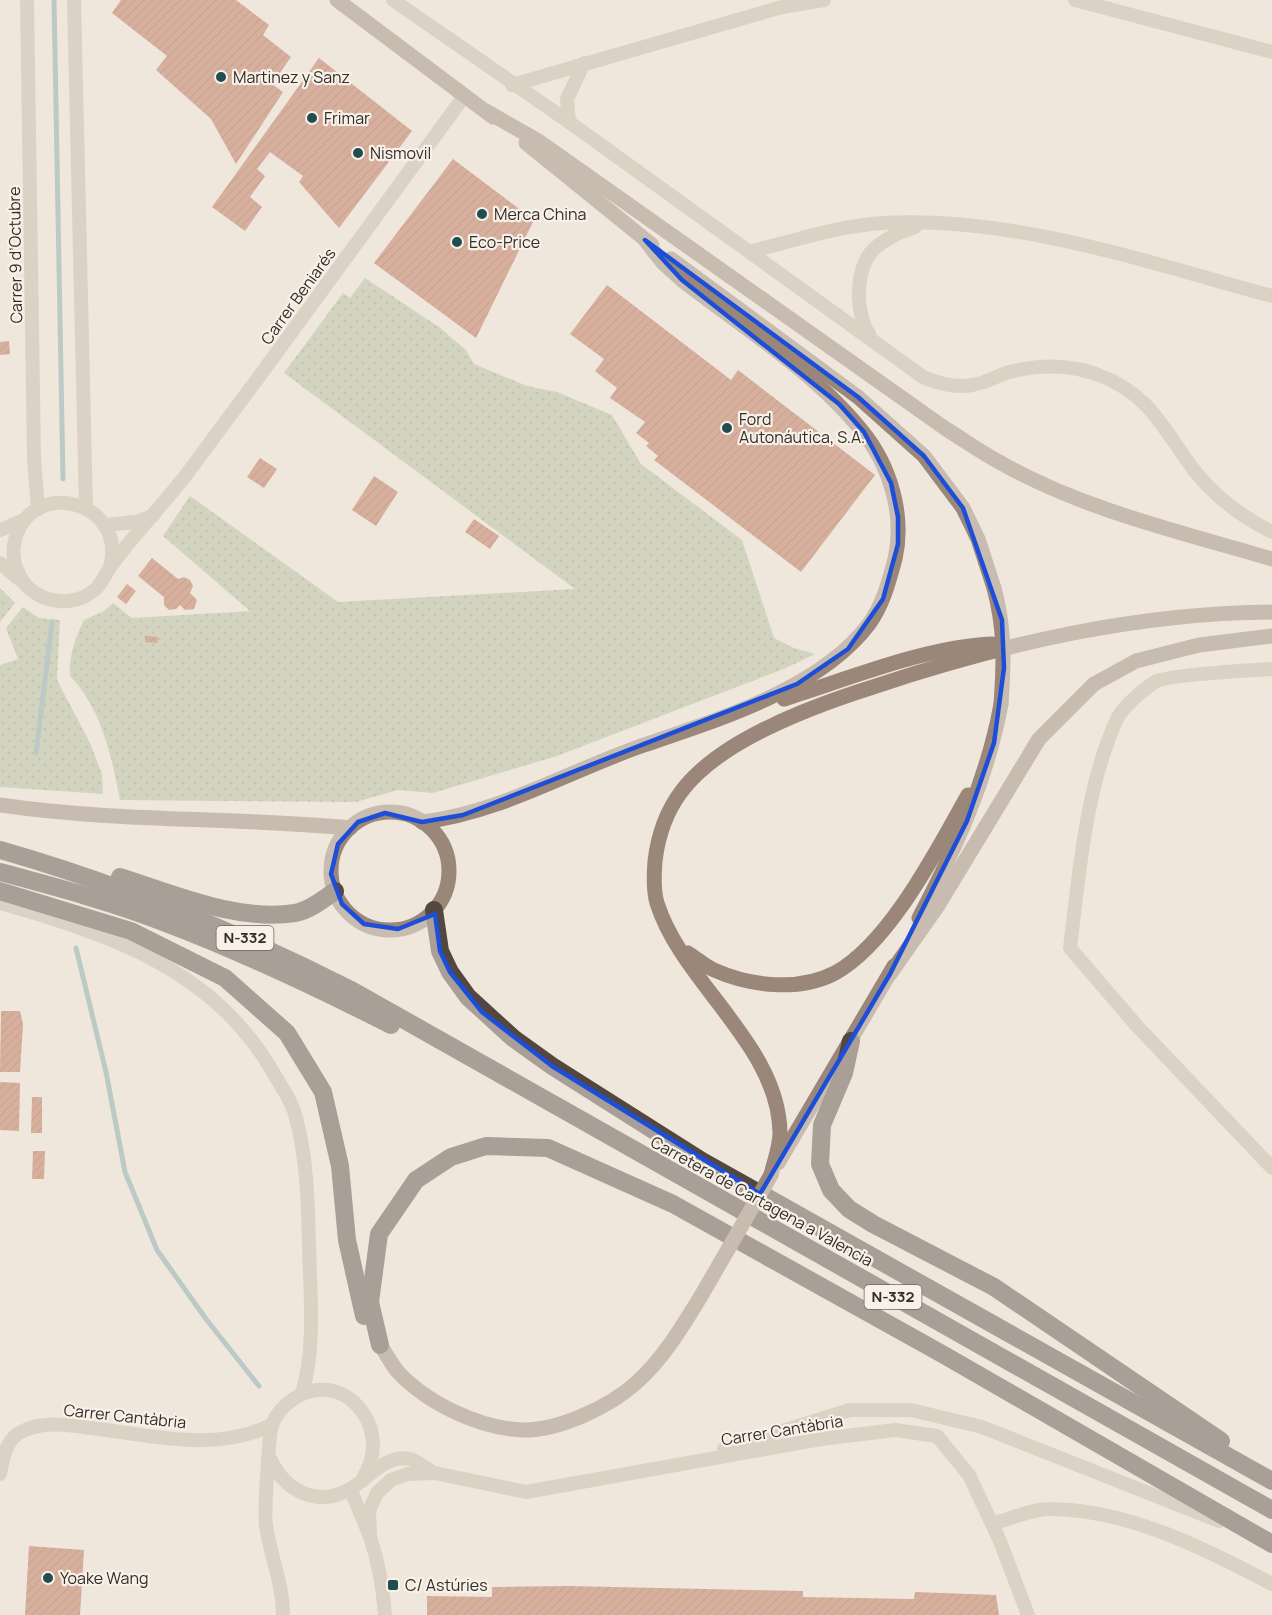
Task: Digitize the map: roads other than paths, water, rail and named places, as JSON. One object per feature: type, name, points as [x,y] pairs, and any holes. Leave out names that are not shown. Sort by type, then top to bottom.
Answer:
[{"type":"highway","points":[[0,850],[64,860],[221,907],[261,914],[297,913],[335,891]]},
{"type":"highway","name":"Carretera de Cartagena a Valencia","points":[[0,850],[67,869],[229,931],[294,961],[420,1027],[514,1084],[1272,1510]]},
{"type":"highway","name":"Carretera de Cartagena a Valencia","points":[[0,872],[71,891],[166,923],[301,982],[514,1084]]},
{"type":"highway","points":[[0,891],[130,932],[225,978],[287,1033],[323,1092],[340,1166],[346,1240],[362,1313],[380,1345]]},
{"type":"highway","points":[[434,910],[440,951],[450,972],[468,997],[513,1038],[552,1066],[702,1161],[1272,1479]]},
{"type":"highway","points":[[850,1041],[844,1073],[822,1125],[820,1155],[820,1164],[831,1190],[843,1203],[873,1224],[994,1287],[1082,1344],[1272,1479]]},
{"type":"highway","points":[[380,1345],[370,1302],[379,1234],[416,1180],[451,1157],[486,1146],[548,1148],[673,1204],[944,1355],[1266,1540]]},
{"type":"main road","points":[[337,0],[486,111],[645,240],[834,378],[924,456],[963,508],[978,540],[1002,620],[1004,668],[994,743],[954,850],[890,974],[701,1296],[658,1360],[636,1384],[603,1407],[565,1421],[524,1430],[485,1423],[436,1400],[397,1371],[380,1345]]},
{"type":"main road","points":[[486,111],[540,142],[946,429],[1002,464],[1080,499],[1159,526],[1272,559]]},
{"type":"main road","points":[[645,240],[663,263],[682,280],[839,404],[864,432],[878,455],[891,483],[898,517],[898,544],[883,599],[870,623],[848,649],[824,668],[797,684],[708,722]]},
{"type":"main road","points":[[771,1174],[780,1134],[773,1093],[751,1047],[711,996],[681,948],[657,902],[654,874],[657,843],[668,813],[682,790],[702,771],[744,741],[798,714],[924,670],[1022,643],[1148,620],[1234,612],[1272,612]]},
{"type":"main road","points":[[890,974],[930,917],[1039,739],[1094,684],[1136,661],[1200,645],[1272,636]]},
{"type":"main road","points":[[422,822],[463,815],[600,760],[708,722],[943,651],[978,645],[1022,643]]},
{"type":"main road","points":[[681,948],[713,970],[754,983],[795,985],[834,973],[870,944],[917,883],[971,789],[984,773]]},
{"type":"main road","points":[[0,805],[74,812],[279,822],[350,828]]},
{"type":"main road","points":[[385,813],[404,814],[422,822],[440,840],[448,863],[447,887],[434,910],[421,921],[407,927],[378,928],[352,915],[335,891],[331,872],[333,857],[340,839],[350,828],[366,818],[385,813]]},
{"type":"street","name":"Carrer 9 d’Octubre","points":[[27,0],[34,459],[38,509]]},
{"type":"street","points":[[74,0],[86,508]]},
{"type":"street","points":[[393,0],[568,122],[923,377],[936,383],[972,386],[1008,373],[1052,366],[1095,374],[1139,396],[1169,431],[1194,470],[1221,500],[1254,523],[1272,532]]},
{"type":"street","points":[[512,85],[782,7],[824,0]]},
{"type":"street","points":[[1075,0],[1272,52]]},
{"type":"street","points":[[568,122],[567,99],[584,63]]},
{"type":"street","name":"Carrer Beniarés","points":[[110,567],[155,515],[308,312],[465,95]]},
{"type":"street","points":[[749,252],[849,227],[884,223],[970,225],[1028,232],[1272,296]]},
{"type":"street","points":[[872,341],[861,322],[859,296],[866,258],[902,231],[926,224]]},
{"type":"street","points":[[0,530],[26,519],[38,509],[63,502],[86,508],[104,525],[111,543],[110,567],[94,591],[68,601],[42,597],[0,563]]},
{"type":"street","points":[[104,525],[136,522],[155,515]]},
{"type":"street","points":[[25,583],[16,567],[14,548],[17,534],[26,519]]},
{"type":"street","points":[[1272,669],[1156,681],[1119,715],[1100,770],[1082,845],[1070,948],[1137,1026],[1272,1168]]},
{"type":"street","points":[[0,903],[81,926],[162,962],[222,1006],[263,1055],[295,1112],[307,1182],[312,1325],[308,1372],[302,1394]]},
{"type":"street","points":[[283,1615],[283,1593],[265,1524],[270,1458],[268,1442],[271,1425],[278,1412],[302,1394],[318,1391],[335,1392],[350,1399],[363,1410],[371,1424],[375,1441],[373,1457],[363,1478]]},
{"type":"street","points":[[668,1467],[850,1410],[911,1410],[982,1427],[1266,1540]]},
{"type":"street","name":"Carrer Cantàbria","points":[[0,1474],[4,1454],[11,1440],[21,1431],[48,1424],[209,1442],[252,1435],[271,1425]]},
{"type":"street","name":"Carrer Cantàbria","points":[[435,1473],[526,1492],[821,1439],[895,1430],[937,1436],[969,1475],[992,1524],[1028,1615]]},
{"type":"street","points":[[270,1458],[277,1473],[288,1486],[303,1494],[319,1498],[336,1496],[351,1489],[387,1462],[409,1459],[435,1473]]},
{"type":"street","points":[[369,1536],[369,1511],[377,1493],[391,1480],[435,1473]]},
{"type":"street","points":[[351,1489],[383,1580],[385,1615]]},
{"type":"street","points":[[992,1524],[1048,1509],[1104,1514],[1208,1550],[1272,1584]]},
{"type":"waterway","points":[[54,0],[63,479]]},
{"type":"waterway","points":[[36,753],[52,622]]},
{"type":"waterway","points":[[76,948],[106,1072],[125,1172],[157,1250],[206,1319],[259,1386]]},
{"type":"place","name":"Martinez y Sanz","points":[[221,77]]},
{"type":"place","name":"Frimar","points":[[312,118]]},
{"type":"place","name":"Nismovil","points":[[358,153]]},
{"type":"place","name":"Merca China","points":[[482,214]]},
{"type":"place","name":"Eco-Price","points":[[457,242]]},
{"type":"place","name":"Ford Autonáutica, S.A.","points":[[727,428]]},
{"type":"place","name":"Yoake Wang","points":[[48,1578]]},
{"type":"place","name":"C/ Astúries","points":[[393,1585]]}]
